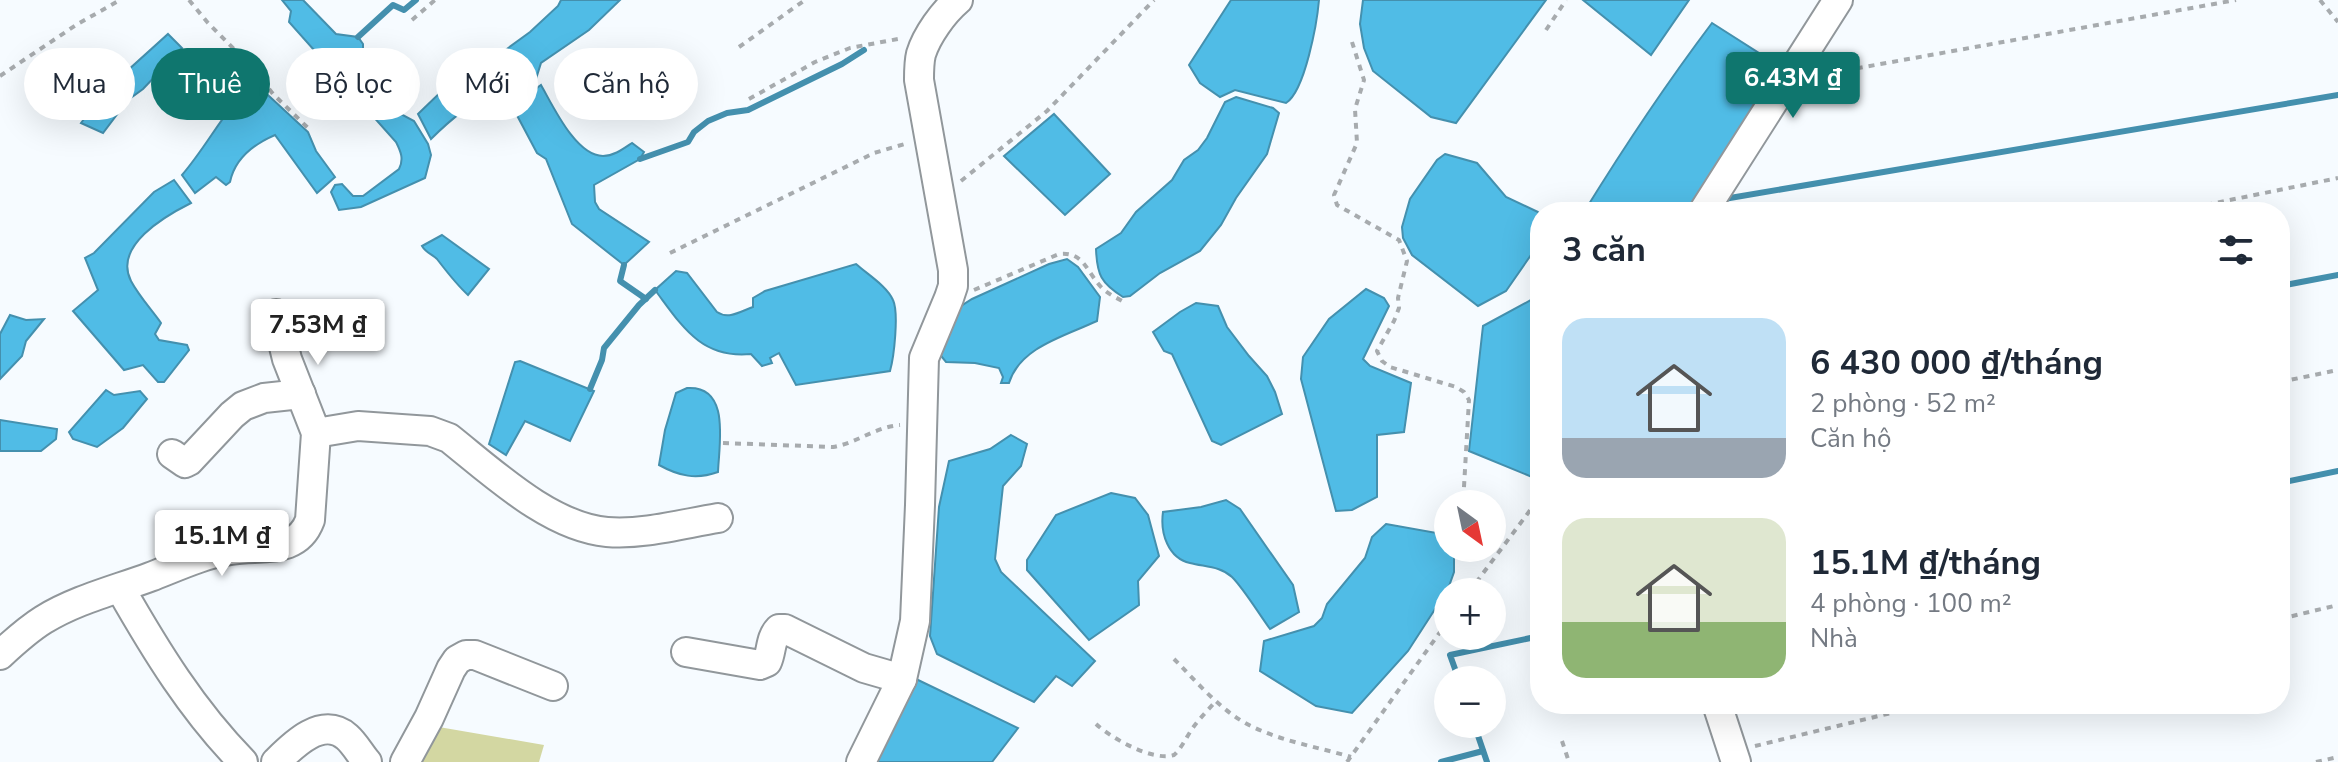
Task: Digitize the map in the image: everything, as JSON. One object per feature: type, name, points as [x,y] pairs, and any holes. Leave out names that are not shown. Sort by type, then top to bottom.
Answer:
[{"type":"street","points":[[861,762],[902,679],[915,621],[924,358],[953,286],[953,270],[919,80],[921,55],[930,37],[958,0]]},
{"type":"street","points":[[1709,202],[1838,0]]},
{"type":"street","points":[[0,655],[24,633],[65,609],[218,552],[286,544],[298,539],[305,531],[310,520],[316,433],[281,343],[276,314]]},
{"type":"street","points":[[172,454],[180,462],[189,461],[232,415],[254,400],[301,394]]},
{"type":"street","points":[[316,433],[358,426],[439,434],[550,515],[585,529],[630,532],[718,518]]},
{"type":"street","points":[[120,588],[159,656],[212,727],[243,762]]},
{"type":"street","points":[[686,652],[760,665],[767,662],[774,634],[779,629],[785,629],[864,668],[902,679]]},
{"type":"street","points":[[405,762],[451,669],[457,660],[466,655],[475,655],[553,686]]},
{"type":"street","points":[[1720,714],[1734,756]]},
{"type":"street","points":[[276,762],[301,738],[321,730],[343,733],[367,762]]},
{"type":"path","points":[[0,76],[76,25],[120,0]]},
{"type":"path","points":[[189,0],[273,94],[308,128]]},
{"type":"path","points":[[412,20],[435,0]]},
{"type":"path","points":[[739,47],[805,0]]},
{"type":"path","points":[[940,198],[1047,111],[1154,0]]},
{"type":"path","points":[[1546,30],[1566,0]]},
{"type":"path","points":[[1795,68],[1842,71],[2236,0]]},
{"type":"path","points":[[2320,0],[2338,22]]},
{"type":"path","points":[[749,99],[815,62],[850,48],[912,37],[930,37]]},
{"type":"path","points":[[1352,42],[1364,80],[1355,109],[1357,143],[1334,195],[1337,205],[1399,240],[1407,261],[1398,298],[1399,308],[1377,351],[1382,361],[1390,367],[1456,387],[1469,400],[1464,490]]},
{"type":"path","points":[[670,253],[874,153],[929,136]]},
{"type":"path","points":[[2220,202],[2338,178]]},
{"type":"path","points":[[953,286],[963,291],[973,291],[1059,254],[1070,253],[1078,257],[1103,290],[1124,302]]},
{"type":"path","points":[[2290,380],[2338,370]]},
{"type":"path","points":[[723,443],[833,447],[848,444],[888,426],[922,423]]},
{"type":"path","points":[[1506,541],[1530,510]]},
{"type":"path","points":[[2290,617],[2338,605]]},
{"type":"path","points":[[1347,762],[1434,641]]},
{"type":"path","points":[[1174,659],[1216,701],[1247,725],[1351,757]]},
{"type":"path","points":[[1096,724],[1127,748],[1150,759],[1168,759],[1175,755],[1194,726],[1216,701]]},
{"type":"path","points":[[1734,756],[1891,714]]},
{"type":"path","points":[[1562,741],[1569,762]]},
{"type":"path","points":[[2316,762],[2338,757]]},
{"type":"green space","points":[[433,726],[544,745],[539,762],[412,762]]},
{"type":"water","points":[[282,0],[303,0],[336,34],[358,37],[363,48],[312,48],[289,22],[291,11]]},
{"type":"water","points":[[561,0],[620,0],[589,30],[563,48],[554,48],[554,54],[541,63],[538,73],[538,48],[508,48],[558,6]]},
{"type":"water","points":[[1231,0],[1319,0],[1304,71],[1293,96],[1286,103],[1235,90],[1220,97],[1200,83],[1189,65]]},
{"type":"water","points":[[1363,0],[1546,0],[1456,123],[1431,117],[1373,71],[1364,48],[1360,24]]},
{"type":"water","points":[[1583,0],[1689,0],[1651,55]]},
{"type":"water","points":[[1712,23],[1762,55],[1755,74],[1770,91],[1700,202],[1590,202],[1646,116]]},
{"type":"water","points":[[168,34],[182,48],[152,48]]},
{"type":"water","points":[[151,49],[151,81],[135,95],[135,64]]},
{"type":"water","points":[[541,85],[554,108],[554,120],[561,120],[575,139],[593,154],[607,156],[632,143],[644,152],[640,159],[594,185],[595,202],[599,209],[649,242],[624,265],[572,224],[546,159],[537,153],[519,120],[538,120],[538,87]]},
{"type":"water","points":[[270,97],[286,112],[286,120],[295,120],[308,132],[316,151],[335,177],[317,193],[275,135],[246,153],[226,185],[216,177],[195,193],[182,175],[222,120],[270,120]]},
{"type":"water","points":[[436,97],[436,120],[452,120],[431,139],[420,112]]},
{"type":"water","points":[[1236,97],[1273,108],[1279,113],[1267,154],[1221,225],[1200,251],[1160,273],[1130,296],[1123,297],[1102,278],[1096,249],[1121,233],[1136,212],[1172,180],[1184,160],[1198,150],[1207,138],[1225,102]]},
{"type":"water","points":[[1054,114],[1110,174],[1065,215],[1004,156]]},
{"type":"water","points":[[83,120],[113,120],[103,133],[81,123]]},
{"type":"water","points":[[376,120],[414,121],[431,155],[425,178],[361,207],[339,210],[331,192],[335,185],[342,184],[353,196],[363,196],[399,169],[400,152],[396,142]]},
{"type":"water","points":[[1445,154],[1477,163],[1506,197],[1530,208],[1530,256],[1506,291],[1478,306],[1412,255],[1403,238],[1402,227],[1410,199],[1437,160]]},
{"type":"water","points":[[174,180],[191,203],[144,234],[129,256],[127,268],[134,287],[161,323],[155,334],[159,340],[187,345],[189,350],[164,382],[158,382],[143,365],[124,370],[73,311],[98,290],[85,258],[94,253],[154,192]]},
{"type":"water","points":[[442,235],[489,269],[468,295],[422,246]]},
{"type":"water","points":[[1067,259],[1078,267],[1100,297],[1097,321],[1033,352],[1023,360],[1009,383],[1001,383],[1003,377],[999,368],[946,362],[937,351],[948,338],[958,308],[1049,264]]},
{"type":"water","points":[[856,264],[882,285],[895,306],[890,371],[796,385],[779,353],[770,358],[772,363],[762,366],[751,354],[719,351],[694,337],[655,290],[676,271],[687,273],[717,312],[730,315],[753,307],[753,298],[765,291]]},
{"type":"water","points":[[1366,289],[1384,298],[1389,306],[1363,359],[1370,366],[1411,383],[1404,432],[1377,435],[1377,497],[1352,510],[1336,511],[1301,379],[1303,357],[1329,319]]},
{"type":"water","points":[[1530,301],[1530,476],[1469,451],[1483,326]]},
{"type":"water","points":[[1196,303],[1218,306],[1227,327],[1267,376],[1282,414],[1221,445],[1212,441],[1172,354],[1164,351],[1153,332]]},
{"type":"water","points":[[10,315],[26,320],[44,319],[26,341],[22,356],[0,379],[0,334]]},
{"type":"water","points":[[520,361],[594,391],[570,441],[525,421],[506,455],[489,444],[515,362]]},
{"type":"water","points":[[687,388],[701,390],[711,396],[716,406],[720,432],[718,472],[688,476],[659,465],[676,393]]},
{"type":"water","points":[[106,390],[114,395],[140,391],[147,399],[123,428],[97,447],[73,439],[69,432]]},
{"type":"water","points":[[0,420],[57,429],[56,439],[41,451],[0,451]]},
{"type":"water","points":[[1011,435],[1027,444],[1021,466],[1003,486],[995,559],[1001,572],[1095,661],[1072,686],[1056,676],[1034,702],[937,654],[930,636],[939,507],[949,461],[990,449]]},
{"type":"water","points":[[1111,493],[1135,498],[1148,515],[1159,556],[1138,581],[1139,605],[1089,640],[1027,570],[1027,560],[1056,515]]},
{"type":"water","points":[[1226,500],[1240,509],[1293,585],[1299,612],[1270,629],[1232,577],[1217,569],[1182,560],[1171,550],[1164,536],[1163,512]]},
{"type":"water","points":[[1386,524],[1434,533],[1434,562],[1454,562],[1454,572],[1452,578],[1434,578],[1434,611],[1408,651],[1352,713],[1316,706],[1260,671],[1264,641],[1314,626],[1322,618],[1327,604],[1365,558],[1372,537]]},
{"type":"water","points":[[916,679],[1018,728],[992,762],[873,762]]},
{"type":"waterway","points":[[358,37],[393,5],[404,10],[416,0]]},
{"type":"waterway","points":[[640,159],[688,142],[694,132],[708,121],[727,113],[748,110],[864,50]]},
{"type":"waterway","points":[[1722,202],[1724,199],[2338,95]]},
{"type":"waterway","points":[[624,265],[620,281],[646,299]]},
{"type":"waterway","points":[[2290,284],[2338,275]]},
{"type":"waterway","points":[[590,389],[604,348],[655,290]]},
{"type":"waterway","points":[[2290,481],[2338,471]]},
{"type":"waterway","points":[[1454,666],[1450,655],[1530,638]]},
{"type":"waterway","points":[[1479,738],[1487,762]]},
{"type":"waterway","points":[[1441,762],[1483,751]]}]
